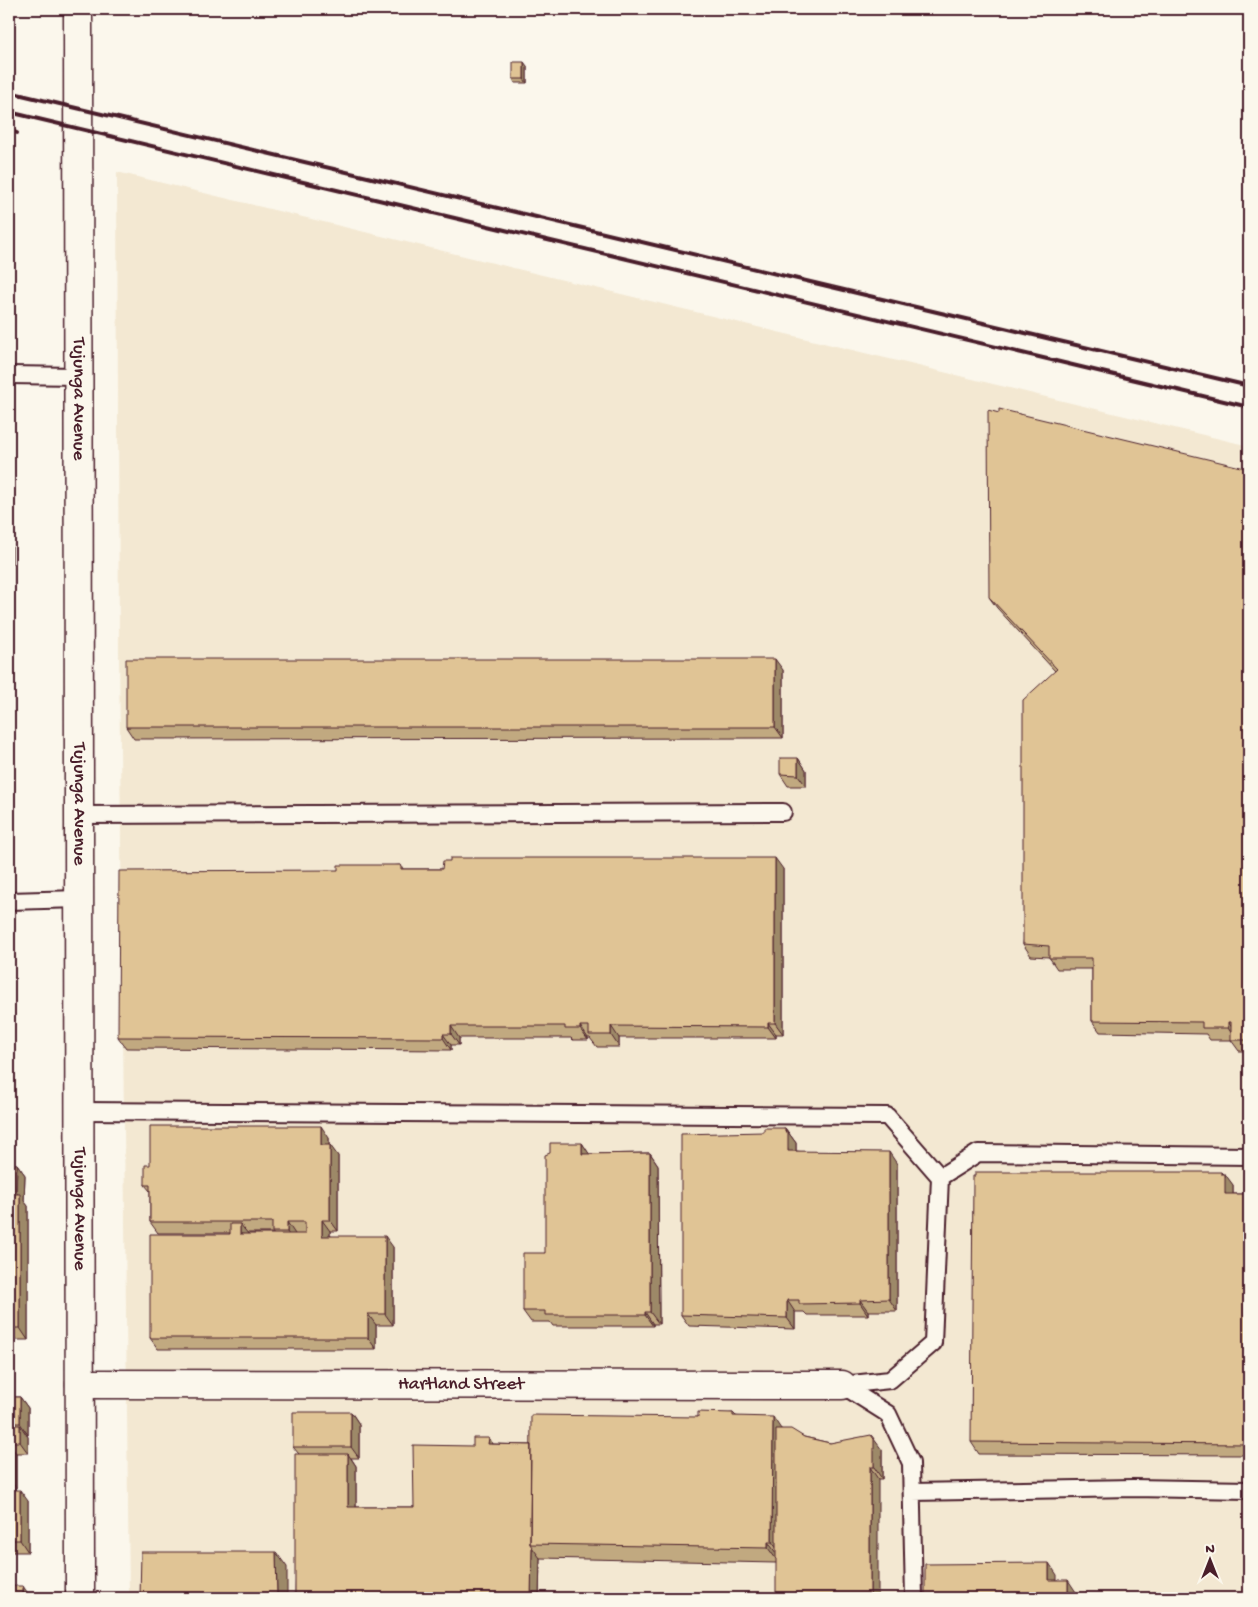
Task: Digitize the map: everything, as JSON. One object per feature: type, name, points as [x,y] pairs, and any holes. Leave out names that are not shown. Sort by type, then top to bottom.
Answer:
[{"type":"street","name":"Tujunga Avenue","points":[[78,9],[80,1598]]},
{"type":"street","name":"Hartland Street","points":[[80,1384],[842,1385]]},
{"type":"lane","points":[[9,375],[78,376]]},
{"type":"lane","points":[[79,815],[783,812]]},
{"type":"lane","points":[[9,901],[79,899]]},
{"type":"lane","points":[[80,1111],[887,1116],[940,1177],[933,1343],[890,1380],[842,1385]]},
{"type":"lane","points":[[940,1177],[978,1153],[1249,1156]]},
{"type":"lane","points":[[842,1385],[888,1414],[911,1463],[914,1598]]},
{"type":"lane","points":[[912,1492],[1133,1488],[1249,1490]]},
{"type":"shaded area","points":[[117,172],[1249,446],[1249,1598],[129,1598],[119,649]]},
{"type":"building","points":[[513,62],[524,62],[524,79],[513,79]]},
{"type":"building","points":[[999,409],[1249,469],[1249,1040],[1231,1040],[1231,1022],[1228,1022],[1228,1028],[1202,1028],[1202,1022],[1092,1021],[1092,958],[1049,958],[1049,946],[1023,944],[1023,700],[1057,669],[989,597],[988,410],[999,413]]},
{"type":"building","points":[[126,659],[775,659],[775,727],[126,727]]},
{"type":"building","points":[[780,758],[798,758],[798,775],[780,774]]},
{"type":"building","points":[[450,858],[775,858],[775,1023],[768,1023],[768,1027],[611,1026],[611,1035],[589,1035],[589,1026],[580,1026],[580,1029],[565,1029],[565,1026],[451,1026],[451,1034],[443,1034],[443,1038],[118,1037],[119,871],[338,870],[338,865],[401,865],[401,869],[442,869],[443,861],[450,861]]},
{"type":"building","points":[[150,1126],[321,1126],[321,1145],[330,1145],[330,1220],[322,1220],[322,1236],[385,1236],[385,1314],[368,1314],[368,1338],[150,1338],[150,1234],[230,1234],[230,1224],[240,1224],[240,1234],[305,1234],[305,1222],[287,1222],[287,1232],[272,1232],[272,1222],[150,1222],[150,1185],[145,1185],[145,1165],[150,1165]]},
{"type":"building","points":[[764,1128],[785,1128],[785,1132],[788,1132],[788,1151],[889,1152],[889,1299],[860,1300],[860,1303],[799,1304],[799,1300],[787,1300],[787,1318],[681,1315],[681,1134],[764,1132]]},
{"type":"building","points":[[550,1143],[582,1143],[582,1154],[650,1153],[650,1312],[645,1312],[645,1315],[545,1315],[545,1311],[523,1311],[523,1253],[545,1253],[545,1155],[550,1153]]},
{"type":"building","points":[[9,1164],[17,1164],[16,1192],[9,1192]]},
{"type":"building","points":[[975,1172],[1221,1172],[1221,1174],[1225,1174],[1225,1194],[1249,1194],[1249,1444],[971,1442],[973,1176],[975,1176]]},
{"type":"building","points":[[9,1194],[20,1194],[20,1328],[9,1328]]},
{"type":"building","points":[[9,1397],[20,1397],[20,1423],[9,1423]]},
{"type":"building","points":[[293,1412],[351,1412],[351,1447],[293,1447]]},
{"type":"building","points":[[698,1412],[733,1413],[733,1416],[773,1417],[772,1542],[768,1542],[768,1548],[530,1544],[531,1415],[698,1417]]},
{"type":"building","points":[[9,1425],[20,1425],[20,1442],[9,1442]]},
{"type":"building","points":[[776,1429],[791,1429],[804,1437],[830,1443],[871,1435],[874,1439],[874,1467],[870,1467],[870,1598],[776,1598]]},
{"type":"building","points":[[473,1438],[489,1438],[488,1444],[531,1445],[531,1598],[295,1598],[295,1454],[348,1454],[348,1507],[414,1507],[413,1445],[473,1446]]},
{"type":"building","points":[[9,1490],[20,1490],[20,1540],[9,1540]]},
{"type":"building","points":[[141,1552],[276,1552],[277,1598],[140,1598]]},
{"type":"building","points":[[1049,1563],[1049,1580],[1068,1580],[1068,1598],[925,1598],[925,1564]]},
{"type":"building","points":[[9,1586],[23,1586],[23,1598],[9,1598]]},
{"type":"railway","points":[[9,92],[1249,386]]},
{"type":"railway","points":[[9,112],[1249,407]]},
{"type":"railway","points":[[9,130],[17,133]]}]
